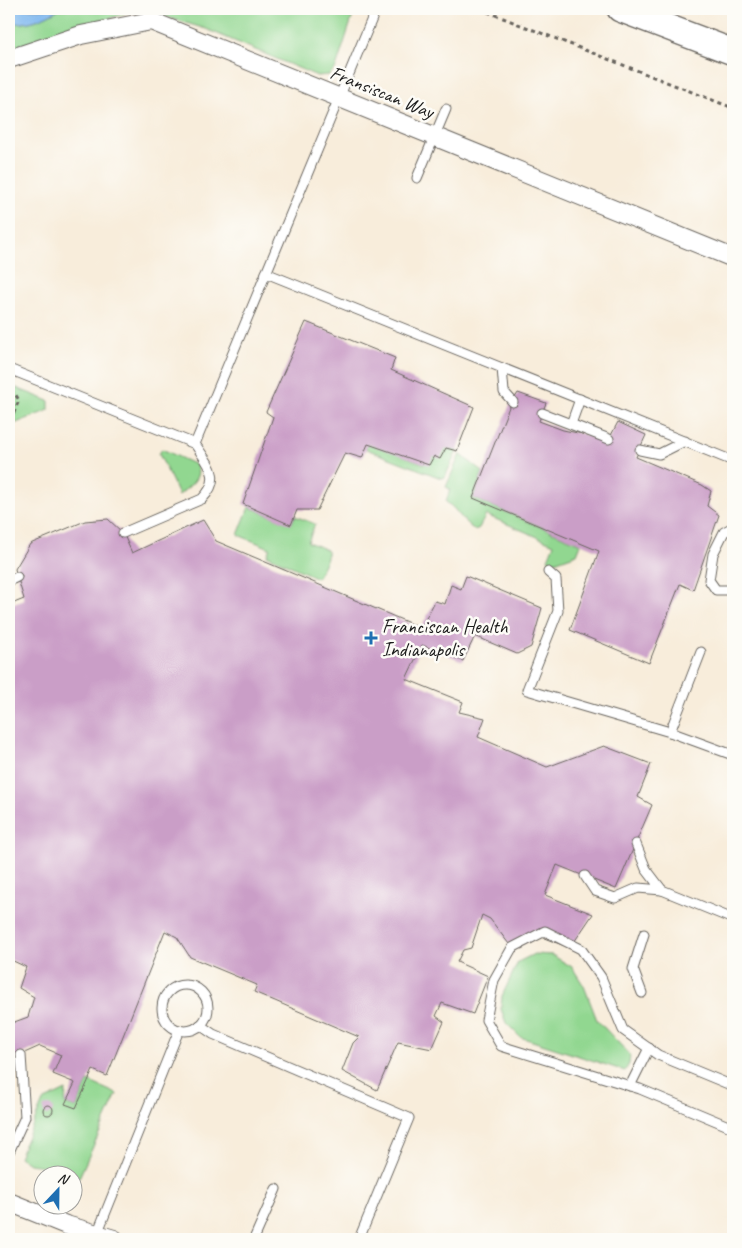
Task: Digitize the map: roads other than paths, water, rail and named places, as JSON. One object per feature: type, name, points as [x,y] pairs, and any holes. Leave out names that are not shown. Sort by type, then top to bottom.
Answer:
[{"type":"main road","points":[[620,9],[651,14],[733,52]]},
{"type":"street","name":"Fransiscan Way","points":[[9,59],[81,35],[151,21],[733,258]]},
{"type":"street","points":[[9,1202],[66,1225],[106,1237]]},
{"type":"lane","points":[[195,444],[376,9]]},
{"type":"lane","points":[[417,178],[446,109]]},
{"type":"lane","points":[[266,273],[733,461]]},
{"type":"lane","points":[[502,368],[504,392],[513,402]]},
{"type":"lane","points":[[9,369],[195,444],[213,473],[213,483],[210,491],[202,499],[123,534]]},
{"type":"lane","points":[[572,424],[580,400]]},
{"type":"lane","points":[[542,413],[609,439]]},
{"type":"lane","points":[[640,450],[659,454],[685,441]]},
{"type":"lane","points":[[733,527],[724,532],[713,554],[709,580],[716,590],[733,590]]},
{"type":"lane","points":[[548,572],[556,578],[558,611],[527,690],[670,732],[733,755]]},
{"type":"lane","points":[[670,732],[702,652]]},
{"type":"lane","points":[[636,844],[646,869],[662,890]]},
{"type":"lane","points":[[585,876],[595,891],[615,898],[638,888],[662,890],[733,919]]},
{"type":"lane","points":[[733,1086],[658,1055],[623,1030],[601,977],[581,949],[545,931],[512,948],[494,980],[486,1020],[501,1046],[630,1086],[733,1128]]},
{"type":"lane","points":[[642,993],[633,969],[644,934]]},
{"type":"lane","points":[[179,986],[194,987],[205,997],[208,1012],[200,1025],[187,1031],[180,1030],[167,1022],[162,1008],[167,994],[179,986]]},
{"type":"lane","points":[[200,1025],[213,1034],[409,1118],[359,1239]]},
{"type":"lane","points":[[106,1237],[180,1030]]},
{"type":"lane","points":[[630,1086],[649,1048]]},
{"type":"lane","points":[[9,1152],[25,1117],[21,1054]]},
{"type":"lane","points":[[254,1239],[276,1189]]},
{"type":"water","points":[[9,9],[59,9],[35,20],[16,23],[9,23]]},
{"type":"place","name":"Franciscan Health Indianapolis","points":[[371,638]]}]
